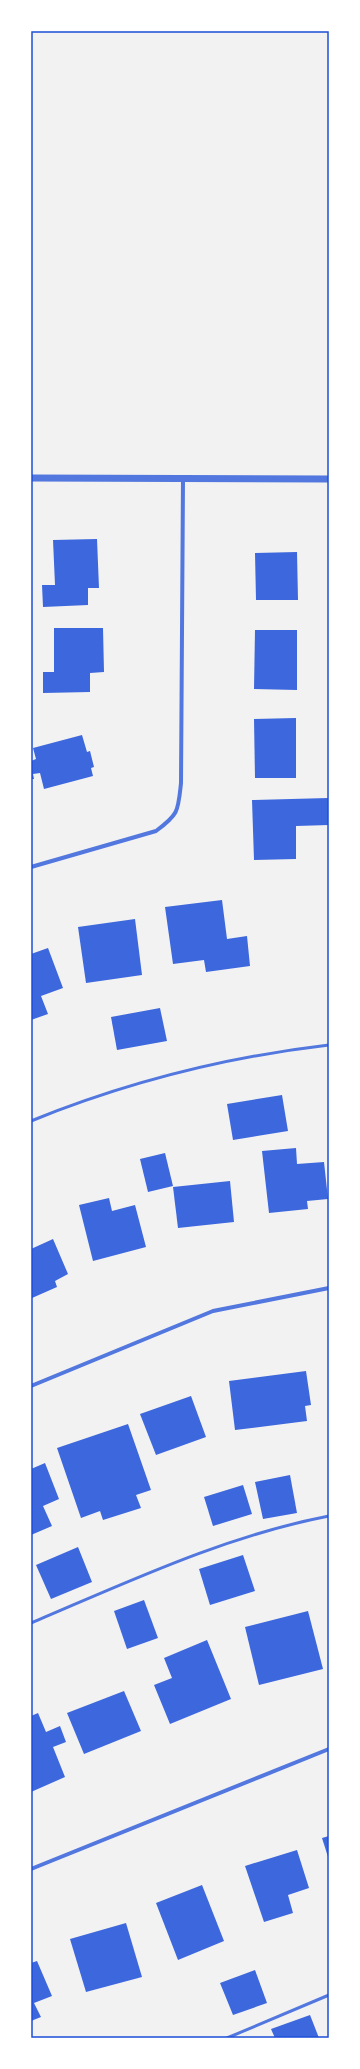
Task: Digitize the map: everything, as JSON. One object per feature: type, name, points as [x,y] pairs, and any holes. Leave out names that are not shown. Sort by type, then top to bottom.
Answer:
[{"type":"street","points":[[31,478],[329,479]]},
{"type":"street","points":[[31,867],[156,831],[172,818],[178,808],[181,783],[183,479]]},
{"type":"street","points":[[31,1386],[213,1311],[329,1288]]},
{"type":"street","points":[[31,1869],[329,1749]]},
{"type":"lane","points":[[31,1121],[72,1104],[164,1075],[268,1052],[329,1044]]},
{"type":"lane","points":[[31,1624],[190,1556],[250,1537],[329,1516]]},
{"type":"lane","points":[[226,2038],[329,1995]]},
{"type":"building","points":[[97,539],[99,588],[88,588],[88,605],[43,607],[42,585],[55,585],[53,540]]},
{"type":"building","points":[[297,552],[298,600],[256,600],[255,553]]},
{"type":"building","points":[[54,628],[103,628],[104,672],[90,673],[90,692],[43,693],[43,672],[54,672]]},
{"type":"building","points":[[255,630],[297,630],[297,690],[254,689]]},
{"type":"building","points":[[296,718],[296,778],[255,778],[254,719]]},
{"type":"building","points":[[82,735],[87,752],[90,751],[94,767],[91,768],[93,776],[44,789],[40,773],[33,774],[34,779],[31,779],[31,761],[36,759],[33,748]]},
{"type":"building","points":[[328,798],[329,825],[296,826],[296,859],[254,860],[252,800]]},
{"type":"building","points":[[222,900],[227,939],[247,936],[250,966],[206,972],[204,960],[173,964],[165,907]]},
{"type":"building","points":[[135,919],[142,975],[86,983],[78,927]]},
{"type":"building","points":[[48,948],[63,988],[41,996],[48,1014],[31,1020],[31,954]]},
{"type":"building","points":[[160,1008],[167,1041],[117,1050],[111,1017]]},
{"type":"building","points":[[282,1095],[288,1131],[233,1140],[227,1104]]},
{"type":"building","points":[[296,1148],[297,1164],[324,1162],[328,1199],[307,1201],[308,1209],[269,1213],[262,1151]]},
{"type":"building","points":[[165,1153],[173,1186],[148,1192],[140,1159]]},
{"type":"building","points":[[230,1181],[234,1222],[178,1228],[173,1187]]},
{"type":"building","points":[[109,1198],[112,1211],[135,1205],[146,1247],[93,1261],[79,1205]]},
{"type":"building","points":[[53,1239],[68,1274],[55,1281],[57,1287],[32,1298],[31,1249]]},
{"type":"building","points":[[306,1371],[311,1405],[305,1406],[307,1421],[235,1430],[229,1381]]},
{"type":"building","points":[[191,1396],[206,1437],[156,1455],[140,1414]]},
{"type":"building","points":[[128,1424],[151,1490],[136,1495],[141,1508],[103,1520],[100,1511],[81,1518],[57,1448]]},
{"type":"building","points":[[45,1463],[59,1499],[43,1506],[52,1526],[31,1535],[31,1469]]},
{"type":"building","points":[[290,1475],[297,1513],[263,1519],[255,1482]]},
{"type":"building","points":[[243,1485],[252,1514],[213,1526],[204,1497]]},
{"type":"building","points":[[78,1547],[92,1582],[51,1599],[36,1565]]},
{"type":"building","points":[[243,1555],[255,1591],[210,1605],[199,1569]]},
{"type":"building","points":[[144,1600],[158,1638],[127,1649],[114,1611]]},
{"type":"building","points":[[308,1611],[323,1669],[259,1685],[245,1627]]},
{"type":"building","points":[[207,1640],[231,1699],[170,1724],[154,1685],[172,1678],[164,1658]]},
{"type":"building","points":[[124,1691],[141,1731],[84,1754],[67,1713]]},
{"type":"building","points":[[38,1713],[46,1732],[60,1726],[66,1742],[53,1747],[65,1777],[31,1792],[31,1716]]},
{"type":"building","points":[[329,1836],[329,1860],[322,1838]]},
{"type":"building","points":[[297,1850],[309,1888],[288,1895],[293,1913],[264,1922],[245,1866]]},
{"type":"building","points":[[202,1885],[224,1941],[178,1960],[156,1903]]},
{"type":"building","points":[[126,1923],[142,1977],[86,1992],[70,1939]]},
{"type":"building","points":[[37,1961],[52,1996],[34,2003],[41,2017],[31,2021],[31,1963]]},
{"type":"building","points":[[255,1970],[267,2003],[233,2015],[220,1983]]},
{"type":"building","points":[[310,2015],[319,2038],[275,2038],[271,2029]]}]
